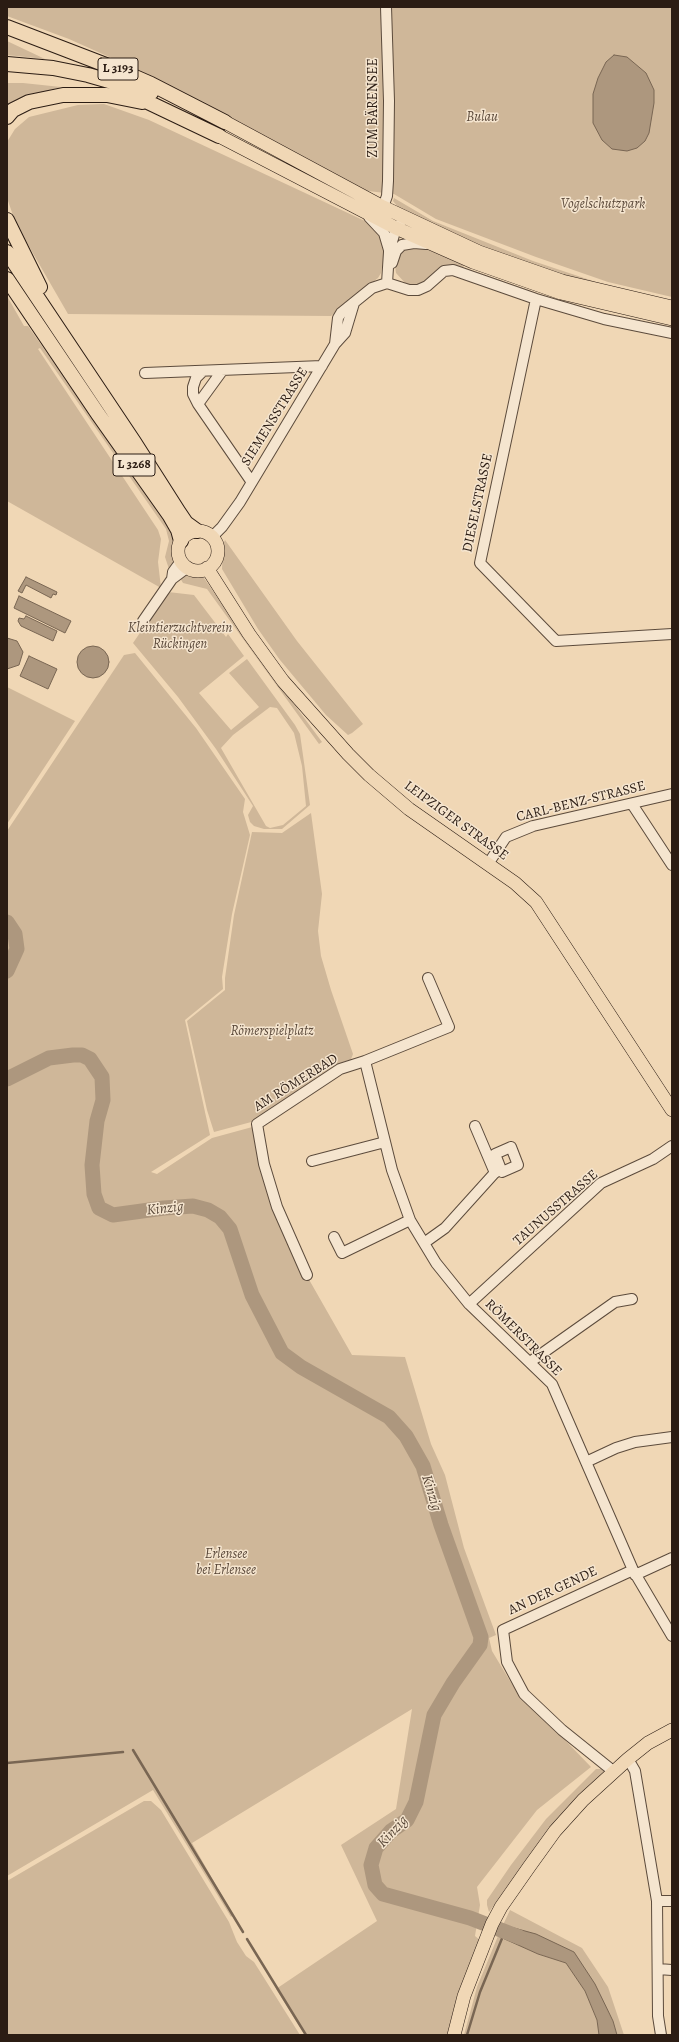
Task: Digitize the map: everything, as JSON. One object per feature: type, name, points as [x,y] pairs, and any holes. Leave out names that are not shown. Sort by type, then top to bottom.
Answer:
[{"type":"highway","name":"L 3193","points":[[7,27],[119,70],[157,87],[225,122]]},
{"type":"highway","name":"L 3193","points":[[7,64],[82,73],[139,88],[225,122]]},
{"type":"highway","name":"L 3193","points":[[25,66],[133,95],[219,136]]},
{"type":"highway","name":"L 3193","points":[[7,117],[13,110],[29,102],[76,94],[107,95],[136,100],[163,109]]},
{"type":"highway","points":[[7,220],[67,341]]},
{"type":"highway","name":"L 3268","points":[[7,252],[186,523],[197,531]]},
{"type":"highway","name":"L 3268","points":[[7,279],[98,414],[170,516],[178,530],[181,541]]},
{"type":"main road","name":"L 3193","points":[[225,122],[383,207],[480,252],[594,290],[672,307]]},
{"type":"main road","name":"L 3193","points":[[219,136],[396,228],[473,262],[561,293],[672,319]]},
{"type":"main road","points":[[181,541],[188,533],[197,531]]},
{"type":"main road","name":"L 3268","points":[[197,531],[204,532],[212,537]]},
{"type":"main road","points":[[184,564],[197,570],[207,568],[214,562],[217,552],[215,541],[212,537]]},
{"type":"main road","name":"L 3268","points":[[181,541],[178,551],[184,564]]},
{"type":"main road","name":"LEIPZIGER STRASSE","points":[[207,568],[249,634],[283,681],[348,754],[369,775],[409,809],[515,883],[536,902],[672,1110]]},
{"type":"main road","points":[[454,2035],[464,1996],[483,1946],[501,1907],[555,1831],[583,1800],[613,1771],[648,1744],[672,1730]]},
{"type":"street","name":"ZUM BÄRENSEE","points":[[383,207],[387,196],[388,173],[389,101],[386,7]]},
{"type":"street","points":[[360,208],[383,207],[396,228]]},
{"type":"street","points":[[360,208],[384,233],[389,252]]},
{"type":"street","points":[[387,283],[389,252],[396,228],[401,223],[412,221]]},
{"type":"street","points":[[387,283],[394,256],[402,245],[414,243],[434,245]]},
{"type":"street","points":[[387,283],[409,290],[418,290],[427,286],[444,271],[457,270],[536,299],[604,319],[672,333]]},
{"type":"street","name":"SIEMENSSTRASSE","points":[[212,537],[233,512],[334,344],[345,333],[354,303],[372,288],[387,283]]},
{"type":"street","name":"DIESELSTRASSE","points":[[536,299],[480,564],[556,641],[672,634]]},
{"type":"street","name":"SIEMENSSTRASSE","points":[[144,373],[202,372],[322,366]]},
{"type":"street","points":[[198,404],[222,371]]},
{"type":"street","name":"SIEMENSSTRASSE","points":[[202,372],[196,378],[193,386],[193,394],[198,404],[251,481]]},
{"type":"street","points":[[143,622],[172,579],[173,572],[184,564]]},
{"type":"street","name":"CARL-BENZ-STRASSE","points":[[488,864],[506,837],[533,826],[672,794]]},
{"type":"street","points":[[632,804],[672,865]]},
{"type":"street","points":[[365,1061],[450,1027],[428,978]]},
{"type":"street","name":"RÖMERSTRASSE","points":[[365,1061],[392,1170],[410,1220],[447,1278],[469,1304],[547,1378],[556,1391],[634,1572],[672,1636]]},
{"type":"street","name":"AM RÖMERBAD","points":[[307,1275],[277,1207],[264,1164],[258,1124],[340,1069],[365,1061]]},
{"type":"street","points":[[424,1243],[445,1228],[498,1170],[475,1126]]},
{"type":"street","points":[[312,1161],[385,1142]]},
{"type":"street","name":"TAUNUSSTRASSE","points":[[469,1304],[601,1184],[653,1159],[672,1146]]},
{"type":"street","points":[[334,1236],[342,1253],[410,1220]]},
{"type":"street","points":[[530,1362],[615,1302],[632,1299]]},
{"type":"street","points":[[586,1462],[616,1448],[635,1442],[672,1437]]},
{"type":"street","points":[[634,1572],[672,1558]]},
{"type":"street","name":"AN DER GENDE","points":[[613,1771],[562,1730],[524,1694],[507,1662],[503,1630],[634,1572]]},
{"type":"street","points":[[628,1759],[635,1771],[657,1901],[658,2016],[661,2035]]},
{"type":"street","points":[[657,1901],[672,1901]]},
{"type":"street","points":[[658,1969],[672,1970]]},
{"type":"green space","name":"Bulau","points":[[7,7],[672,7],[672,297],[608,282],[536,257],[436,219],[394,194],[359,190],[154,77],[69,39],[7,16]]},
{"type":"green space","points":[[7,41],[45,59],[7,55]]},
{"type":"green space","points":[[7,83],[61,87],[23,97],[7,109]]},
{"type":"green space","points":[[104,104],[149,120],[365,221],[381,233],[385,251],[381,273],[378,278],[331,316],[68,314],[16,224],[7,198],[7,142],[15,129],[29,117],[78,105]]},
{"type":"green space","points":[[394,198],[433,221],[533,261],[611,287],[595,286],[480,248],[407,215],[393,201]]},
{"type":"green space","points":[[418,246],[465,264],[463,267],[455,265],[443,266],[420,285],[407,285],[396,273],[395,266],[402,251]]},
{"type":"green space","points":[[7,296],[24,326],[28,326],[178,539],[176,559],[169,569],[165,557],[169,541],[166,529],[40,348],[38,349],[158,530],[161,539],[158,562],[161,588],[7,501]]},
{"type":"green space","points":[[225,540],[297,641],[363,724],[352,733],[348,735],[326,715],[280,660],[258,629],[222,569],[223,545]]},
{"type":"green space","points":[[188,574],[199,575],[204,578],[243,635],[322,742],[319,744],[207,589],[183,583],[180,578]]},
{"type":"green space","name":"Kleintierzuchtverein Rückingen","points":[[168,592],[194,595],[226,637],[228,634],[244,656],[199,693],[231,730],[259,707],[229,673],[247,659],[300,734],[310,805],[282,829],[264,829],[254,826],[250,822],[248,815],[253,806],[216,749],[178,697],[133,643]],"holes":[[[270,707],[277,708],[294,733],[302,766],[306,806],[283,825],[270,828],[266,826],[221,748],[233,735]]]},
{"type":"green space","name":"Erlensee bei Erlensee","points":[[135,653],[196,728],[245,799],[243,812],[250,835],[232,914],[222,977],[223,989],[185,1020],[210,1135],[151,1172],[157,1174],[212,1138],[256,1126],[287,1241],[352,1355],[405,1357],[431,1444],[445,1475],[464,1548],[496,1635],[489,1638],[492,1651],[513,1686],[591,1767],[537,1810],[477,1887],[480,1905],[475,1936],[481,1941],[450,2035],[305,2035],[276,1989],[377,1921],[341,1845],[396,1809],[412,1709],[192,1843],[233,1915],[231,1917],[153,1790],[7,1876],[7,831],[124,655]]},
{"type":"green space","points":[[7,687],[75,721],[7,824]]},
{"type":"green space","name":"Römerspielplatz","points":[[311,813],[322,894],[318,931],[321,956],[353,1054],[350,1062],[334,1067],[255,1121],[214,1132],[207,1110],[187,1021],[225,990],[225,978],[234,915],[252,832],[282,833]]},
{"type":"green space","points":[[596,1769],[602,1769],[605,1771],[579,1796],[524,1863],[489,1912],[487,1900],[511,1865],[546,1819]]},
{"type":"green space","points":[[144,1801],[151,1801],[161,1810],[229,1922],[237,1942],[246,1956],[254,1962],[300,2035],[7,2035],[7,1881]]},
{"type":"green space","points":[[510,1910],[582,1948],[608,1987],[624,2035],[617,2035],[613,2021],[574,1952],[503,1925]]},
{"type":"green space","points":[[498,1936],[538,1954],[566,1963],[585,1991],[597,2020],[599,2035],[464,2035],[477,1987]]},
{"type":"shaded area","points":[[614,55],[627,57],[646,73],[654,90],[654,103],[649,133],[645,141],[637,148],[627,151],[612,149],[602,140],[593,123],[593,94],[598,78],[606,62]]},
{"type":"shaded area","points":[[26,577],[57,592],[56,595],[53,594],[51,598],[26,585],[22,593],[18,591]]},
{"type":"shaded area","points":[[19,596],[71,621],[65,633],[14,608]]},
{"type":"shaded area","points":[[26,616],[57,631],[53,641],[21,626],[18,621],[19,618],[24,619]]},
{"type":"shaded area","points":[[7,638],[17,641],[23,652],[19,665],[7,669]]},
{"type":"shaded area","points":[[93,646],[104,651],[109,662],[104,673],[93,678],[82,673],[77,662],[82,651]]},
{"type":"shaded area","points":[[29,656],[57,669],[48,689],[20,676]]},
{"type":"shaded area","points":[[503,1925],[536,1934],[574,1952],[595,1984],[613,2021],[617,2035],[599,2035],[597,2020],[585,1991],[566,1963],[538,1954],[498,1936]]},
{"type":"waterway","name":"Kinzig","points":[[7,922],[15,934],[17,949],[7,971]]},
{"type":"waterway","name":"Kinzig","points":[[7,1079],[49,1058],[82,1055],[90,1059],[102,1077],[103,1100],[97,1121],[92,1165],[94,1194],[99,1208],[113,1215],[164,1208],[193,1206],[208,1210],[220,1217],[230,1229],[252,1295],[282,1353],[301,1367],[389,1417],[406,1436],[423,1466],[441,1525],[481,1637],[480,1645],[453,1683],[434,1715],[416,1802],[407,1820],[391,1831],[376,1848],[371,1865],[375,1885],[383,1894],[470,1918],[519,1937]]},
{"type":"waterway","points":[[133,1750],[243,1932]]},
{"type":"waterway","points":[[7,1763],[123,1752]]},
{"type":"waterway","points":[[467,2035],[480,1992],[503,1936]]},
{"type":"waterway","points":[[247,1939],[306,2035]]},
{"type":"park label","name":"Vogelschutzpark","points":[[603,205]]}]
